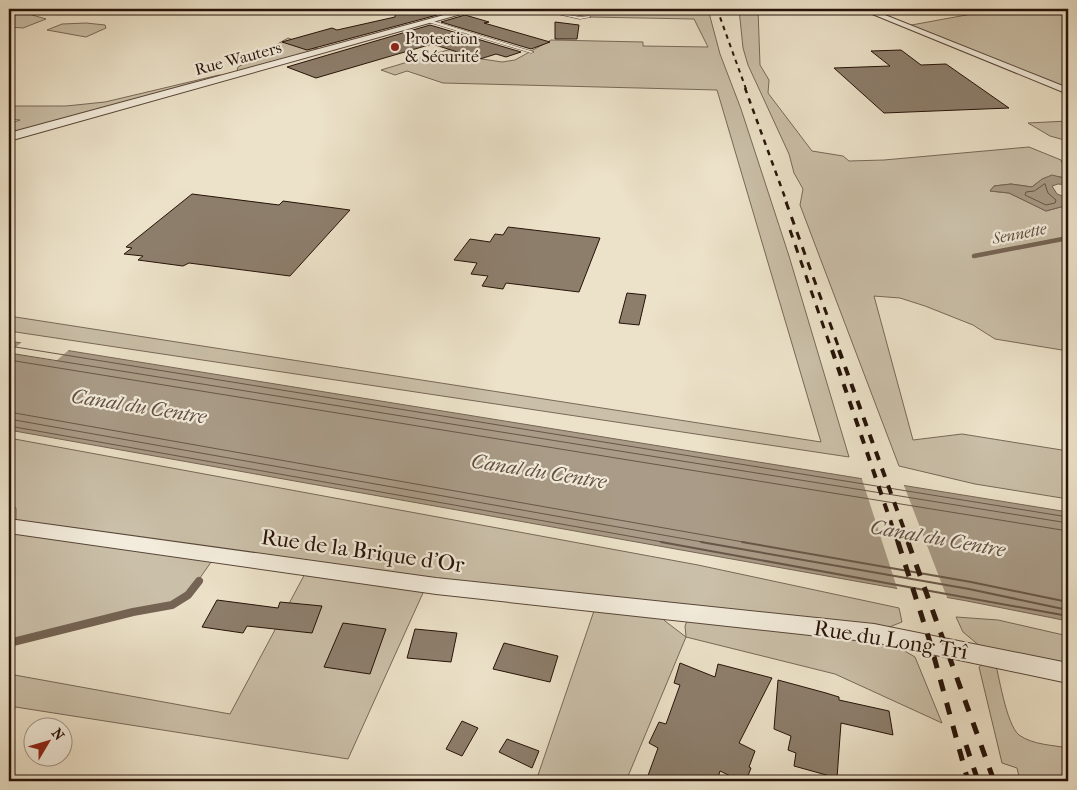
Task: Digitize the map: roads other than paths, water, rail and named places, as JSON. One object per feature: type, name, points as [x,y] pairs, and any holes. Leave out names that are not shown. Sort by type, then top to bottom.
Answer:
[{"type":"street","name":"Rue Wauters","points":[[9,137],[475,9]]},
{"type":"street","points":[[864,9],[1068,91]]},
{"type":"street","name":"Rue de la Brique d'Or","points":[[9,526],[436,586],[713,614]]},
{"type":"street","name":"Rue du Long Trî","points":[[713,614],[874,633],[1068,673]]},
{"type":"lane","points":[[536,9],[580,18],[589,17]]},
{"type":"lane","points":[[429,21],[532,52]]},
{"type":"water","points":[[1052,175],[1068,179],[1068,185],[1058,184],[1052,186],[1057,194],[1068,198],[1068,205],[1046,211],[1009,193],[990,191],[994,186],[1011,184],[1032,187],[1042,179]]},
{"type":"water","name":"Canal du Centre","points":[[9,341],[1068,512],[1068,621],[967,601],[9,430]]},
{"type":"waterway","name":"Sennette","points":[[974,256],[1068,238]]},
{"type":"waterway","points":[[9,643],[133,612],[172,605],[188,595],[199,581]]},
{"type":"railway","points":[[717,9],[746,89]]},
{"type":"railway","points":[[745,88],[787,203]]},
{"type":"railway","points":[[786,202],[840,351]]},
{"type":"railway","points":[[790,230],[832,351]]},
{"type":"railway","points":[[832,350],[898,543]]},
{"type":"railway","points":[[839,350],[909,543]]},
{"type":"railway","points":[[898,542],[930,642],[968,781]]},
{"type":"railway","points":[[908,542],[994,781]]},
{"type":"railway","points":[[966,745],[978,781]]},
{"type":"place","name":"Protection & Sécurité","points":[[395,47]]}]
